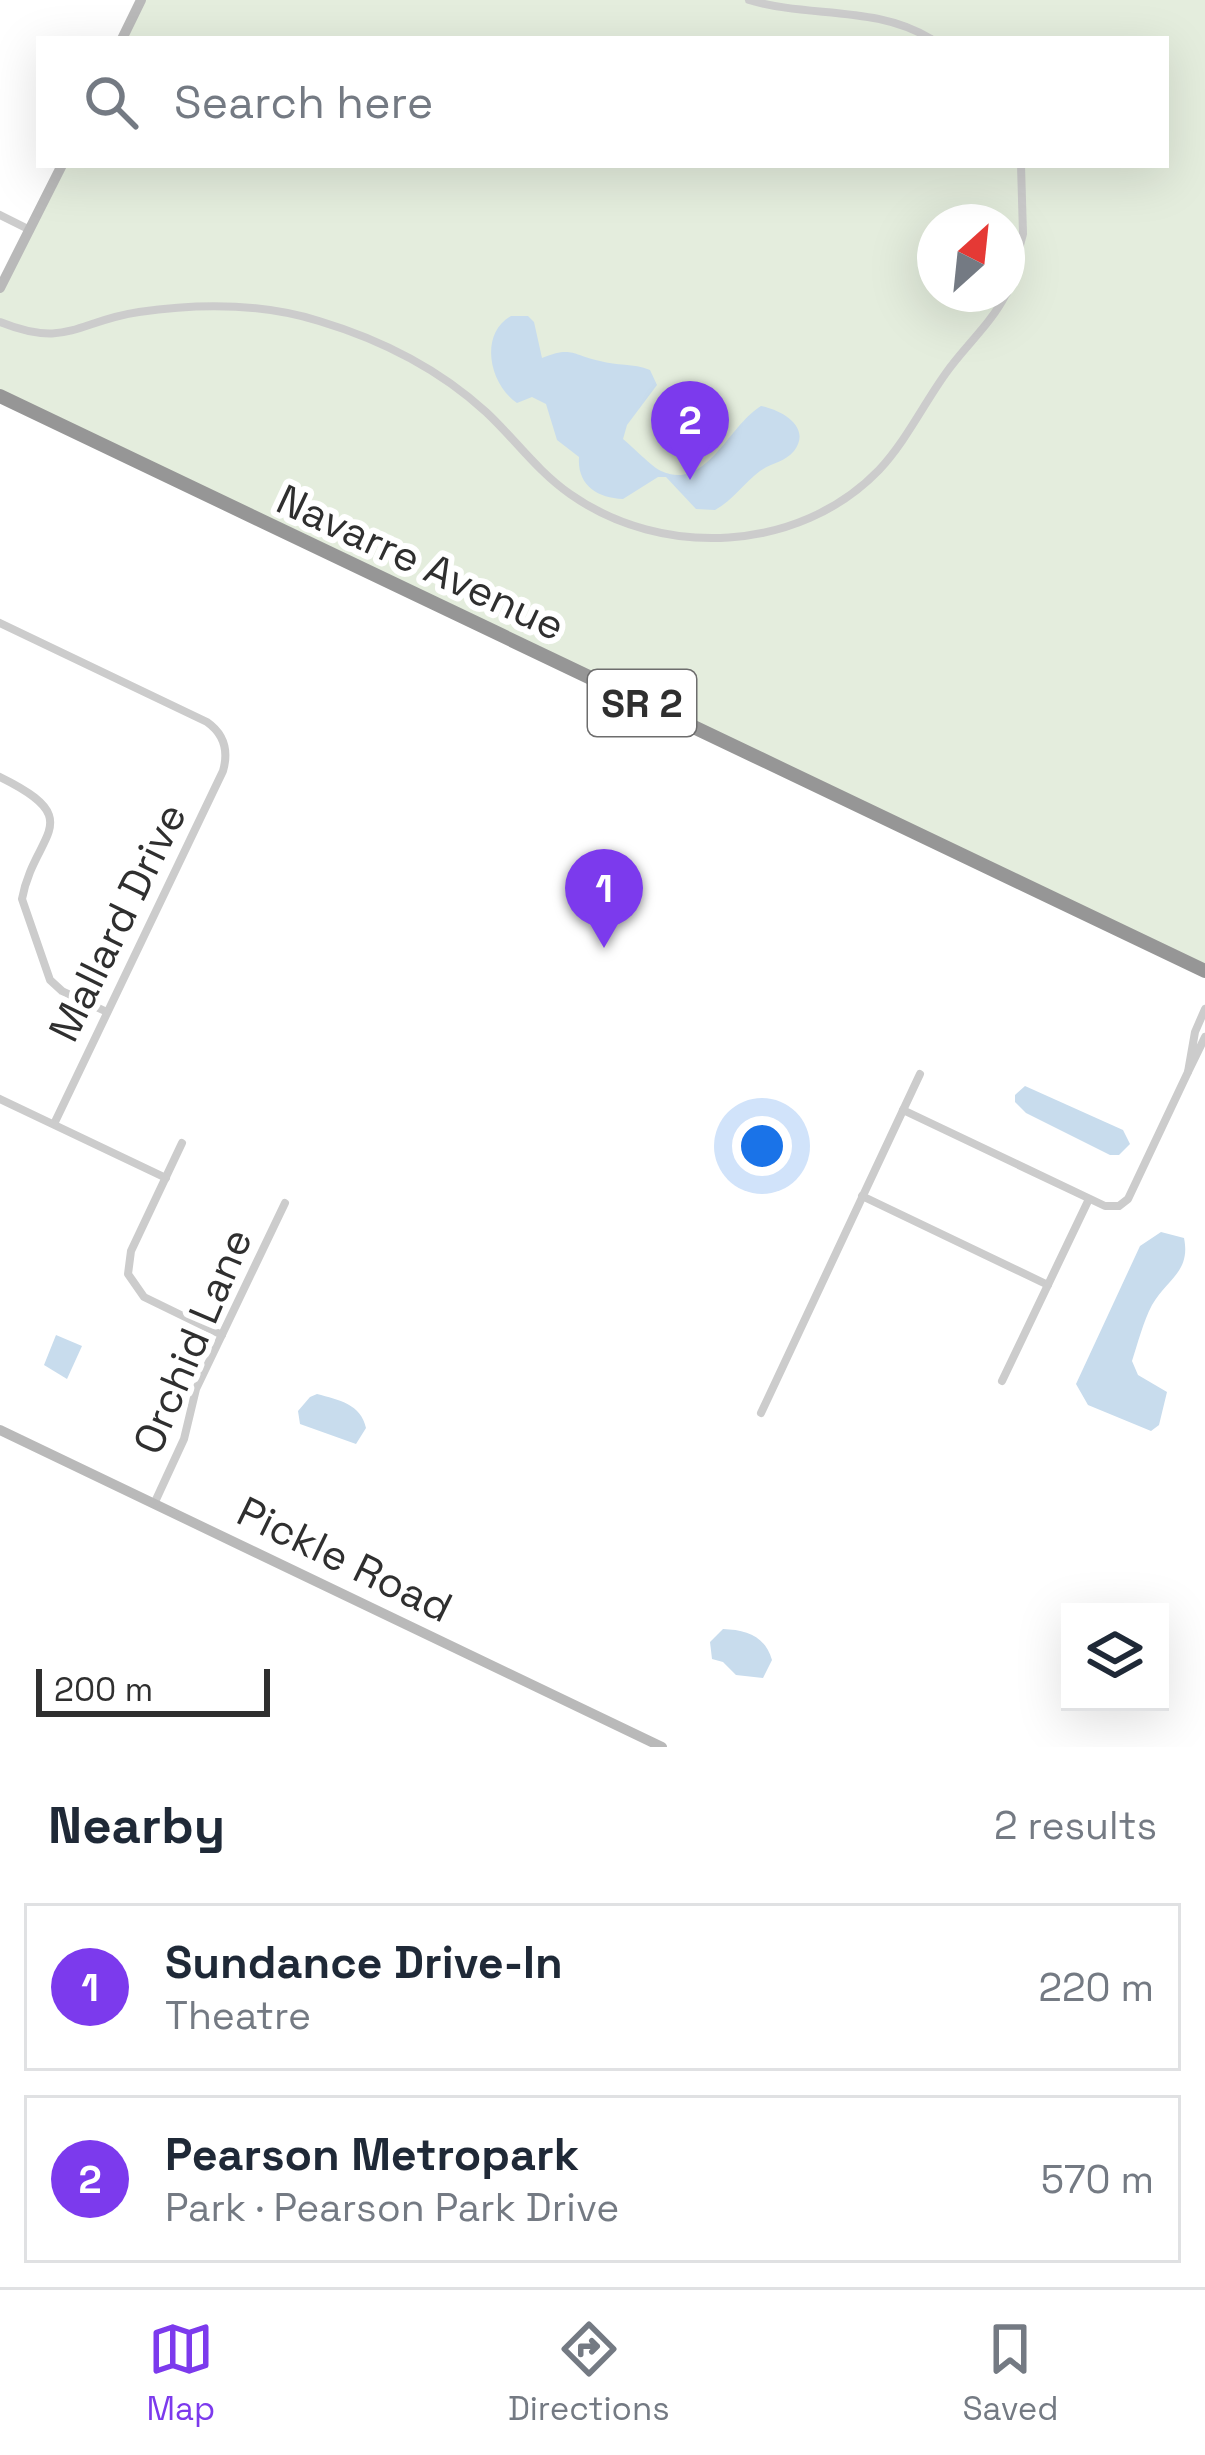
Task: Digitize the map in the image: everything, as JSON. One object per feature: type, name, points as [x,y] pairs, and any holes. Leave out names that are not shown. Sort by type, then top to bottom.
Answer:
[{"type":"highway","name":"Navarre Avenue","points":[[0,396],[1205,971]]},
{"type":"street","points":[[123,36],[141,0]]},
{"type":"street","points":[[748,0],[778,8],[882,19],[924,36]]},
{"type":"street","points":[[0,288],[61,168]]},
{"type":"street","points":[[1021,168],[1022,204]]},
{"type":"street","points":[[0,215],[30,230]]},
{"type":"street","points":[[0,322],[41,336],[136,312],[188,307],[257,308],[315,320],[375,341],[438,376],[487,413],[557,485],[592,508],[657,533],[728,538],[775,531],[804,520],[845,498],[877,472],[993,312]]},
{"type":"street","name":"Mallard Drive","points":[[0,623],[207,722],[224,743],[223,771],[54,1124]]},
{"type":"street","points":[[0,777],[36,796],[50,816],[48,839],[22,896],[46,974],[59,989],[107,1012]]},
{"type":"street","points":[[1188,1072],[1195,1032],[1205,1009]]},
{"type":"street","points":[[903,1110],[1110,1208],[1126,1201],[1205,1036]]},
{"type":"street","points":[[760,1413],[920,1074]]},
{"type":"street","points":[[0,1099],[166,1178]]},
{"type":"street","points":[[182,1144],[129,1255],[128,1274],[144,1297],[222,1335]]},
{"type":"street","points":[[862,1196],[1048,1285]]},
{"type":"street","points":[[1002,1381],[1089,1199]]},
{"type":"street","name":"Orchid Lane","points":[[154,1504],[184,1439],[196,1389],[285,1203]]},
{"type":"street","name":"Pickle Road","points":[[0,1430],[662,1747]]},
{"type":"green space","points":[[141,0],[1205,0],[1205,971],[0,396],[0,288],[60,168],[1169,168],[1169,36],[123,36]]},
{"type":"water","points":[[511,316],[528,316],[534,322],[542,358],[566,352],[650,370],[657,385],[627,425],[623,439],[661,471],[677,475],[704,465],[761,406],[791,420],[799,442],[790,455],[760,471],[715,510],[696,509],[666,477],[658,477],[623,499],[597,493],[581,475],[579,457],[557,440],[546,404],[532,397],[517,403],[494,372],[494,335]]},
{"type":"water","points":[[1025,1086],[1123,1130],[1130,1144],[1119,1155],[1110,1155],[1026,1113],[1015,1102],[1015,1095]]},
{"type":"water","points":[[1161,1232],[1184,1238],[1185,1250],[1181,1267],[1149,1312],[1132,1361],[1138,1375],[1167,1392],[1159,1425],[1151,1431],[1088,1405],[1076,1384],[1140,1246]]},
{"type":"water","points":[[56,1335],[82,1346],[67,1379],[44,1365]]},
{"type":"water","points":[[317,1394],[348,1404],[359,1413],[366,1428],[356,1444],[300,1424],[298,1411]]},
{"type":"water","points":[[723,1629],[747,1633],[765,1645],[772,1660],[763,1678],[736,1675],[723,1662],[712,1659],[710,1642]]},
{"type":"place","name":"Pearson Metropark","points":[[690,480]]},
{"type":"place","name":"Sundance Drive-In","points":[[604,948]]}]
